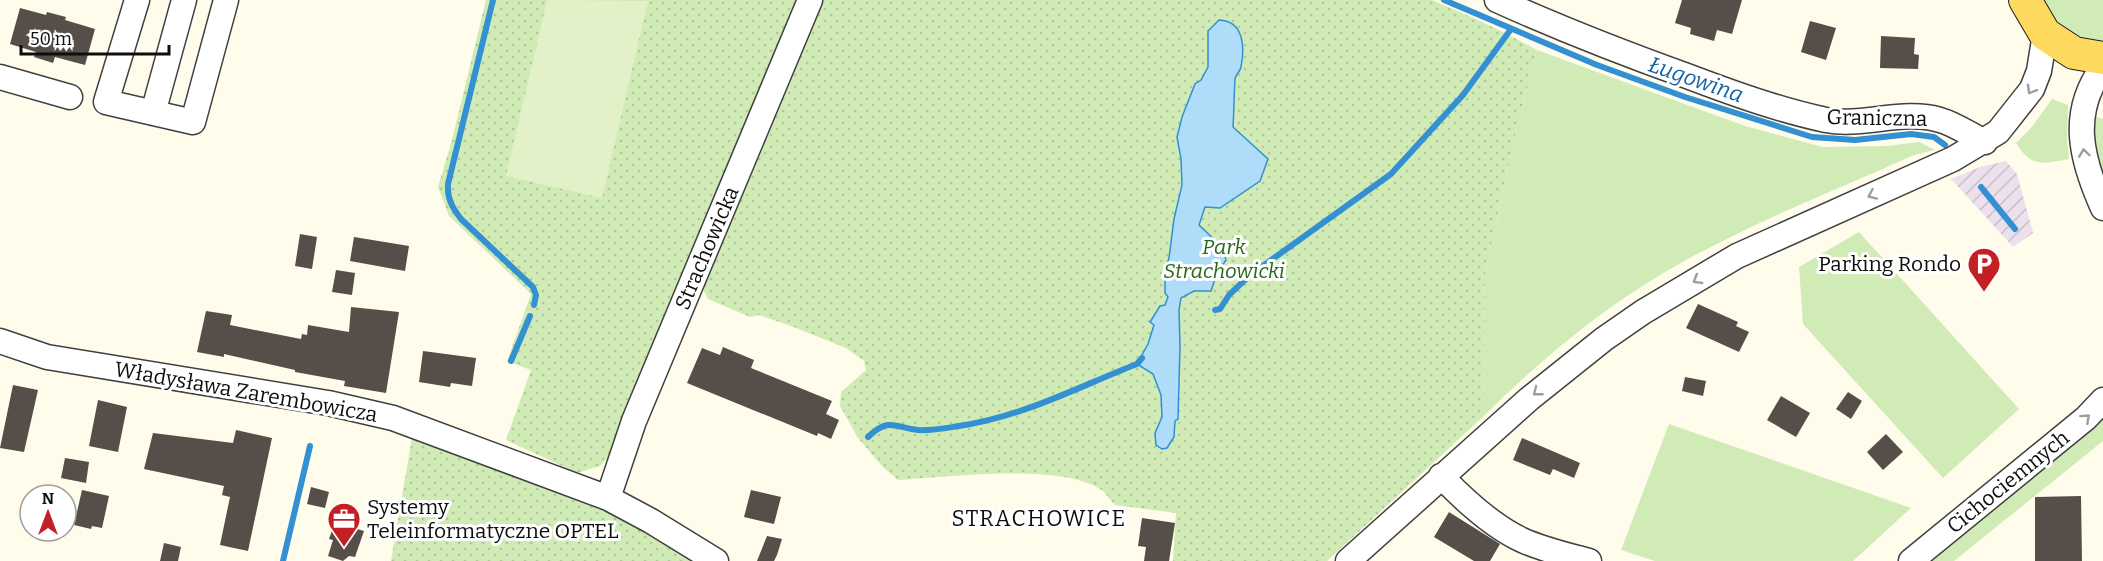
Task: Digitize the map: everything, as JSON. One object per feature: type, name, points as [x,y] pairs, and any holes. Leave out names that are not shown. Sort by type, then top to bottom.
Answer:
[{"type":"main road","points":[[2025,0],[2046,34],[2074,53],[2103,58]]},
{"type":"street","points":[[137,0],[106,102],[193,122],[225,0]]},
{"type":"street","points":[[153,113],[184,0]]},
{"type":"street","name":"Strachowicka","points":[[608,498],[634,421],[810,0]]},
{"type":"street","name":"Graniczna","points":[[1497,0],[1633,57],[1776,106],[1826,120],[1918,117],[1938,119],[1985,142]]},
{"type":"street","points":[[1348,561],[1537,392],[1604,339],[1643,312],[1737,256],[1953,159],[1985,142],[2006,124],[2032,89],[2039,71],[2046,34]]},
{"type":"street","points":[[2103,67],[2092,81],[2087,93],[2082,136],[2089,177],[2103,207]]},
{"type":"street","points":[[0,77],[70,97]]},
{"type":"street","name":"Władysława Zarembowicza","points":[[0,340],[47,357],[328,404],[393,418],[608,498],[716,561]]},
{"type":"street","name":"Cichociemnych","points":[[1911,561],[2086,418],[2103,400]]},
{"type":"street","points":[[1441,477],[1491,520],[1520,539],[1589,561]]},
{"type":"shaded area","points":[[2006,161],[2017,174],[2033,233],[2013,247],[1951,179],[1980,167]]},
{"type":"green space","name":"Park Strachowicki","points":[[486,0],[1432,0],[1537,50],[1516,132],[1485,273],[1484,416],[1327,561],[1173,561],[1176,513],[1115,505],[1103,491],[1085,482],[1062,477],[1005,473],[898,480],[883,467],[858,438],[840,406],[841,392],[866,370],[864,361],[846,348],[791,326],[759,315],[750,317],[708,299],[699,281],[613,452],[600,466],[577,473],[506,440],[531,370],[507,361],[531,294],[449,216],[438,187],[452,140]]},
{"type":"green space","points":[[547,0],[648,1],[602,198],[506,176]]},
{"type":"green space","points":[[2043,0],[2103,0],[2103,43],[2083,38],[2067,30],[2054,18]]},
{"type":"green space","points":[[1537,50],[1745,126],[1823,147],[1887,146],[1919,142],[1935,150],[1914,155],[1770,218],[1658,276],[1579,331],[1530,372],[1484,416],[1485,273],[1516,132]]},
{"type":"green space","points":[[2052,99],[2068,105],[2069,159],[2038,162],[2027,157],[2016,143],[2031,128]]},
{"type":"green space","points":[[2094,116],[2103,119],[2103,182],[2094,142]]},
{"type":"green space","points":[[1859,232],[2019,409],[1943,478],[1803,324],[1799,267]]},
{"type":"green space","points":[[2103,417],[2103,441],[1954,561],[1928,561],[2087,433]]},
{"type":"green space","points":[[1669,424],[1911,508],[1853,561],[1655,561],[1621,550]]},
{"type":"green space","points":[[413,432],[624,516],[699,561],[391,561]]},
{"type":"water","points":[[1219,20],[1227,21],[1238,30],[1243,51],[1241,67],[1235,79],[1233,127],[1268,159],[1260,181],[1220,208],[1205,207],[1199,225],[1223,248],[1226,260],[1217,273],[1211,291],[1194,291],[1181,298],[1178,419],[1175,421],[1174,437],[1167,448],[1162,449],[1156,445],[1155,433],[1162,417],[1161,395],[1153,374],[1137,364],[1148,344],[1154,325],[1150,322],[1160,306],[1165,305],[1168,297],[1165,293],[1165,270],[1182,185],[1177,137],[1195,84],[1201,80],[1208,67],[1208,31]]},
{"type":"building","points":[[1682,0],[1742,0],[1732,34],[1717,30],[1714,41],[1690,34],[1691,28],[1675,23]]},
{"type":"building","points":[[20,8],[46,15],[47,12],[66,17],[65,20],[95,29],[85,65],[55,57],[53,63],[34,57],[36,52],[10,44]]},
{"type":"building","points":[[1810,21],[1836,28],[1826,60],[1801,52]]},
{"type":"building","points":[[1881,36],[1915,38],[1914,54],[1919,55],[1918,69],[1880,68]]},
{"type":"building","points":[[300,234],[317,237],[312,269],[295,266]]},
{"type":"building","points":[[354,237],[409,246],[405,271],[350,261]]},
{"type":"building","points":[[336,270],[355,273],[352,295],[332,292]]},
{"type":"building","points":[[1698,304],[1738,322],[1736,326],[1749,332],[1739,352],[1686,328]]},
{"type":"building","points":[[351,307],[399,312],[386,393],[344,386],[345,381],[295,372],[295,370],[224,354],[224,357],[197,352],[206,311],[232,315],[230,325],[301,339],[302,334],[307,335],[308,325],[349,332]]},
{"type":"building","points":[[723,347],[754,360],[751,368],[832,401],[826,414],[839,420],[831,439],[818,433],[817,436],[687,383],[702,348],[720,355]]},
{"type":"building","points":[[423,351],[476,358],[472,386],[451,383],[450,387],[419,382]]},
{"type":"building","points":[[1685,377],[1706,381],[1703,396],[1682,391]]},
{"type":"building","points":[[13,385],[38,390],[24,452],[0,448]]},
{"type":"building","points":[[1848,392],[1862,401],[1851,419],[1836,409]]},
{"type":"building","points":[[1781,396],[1810,413],[1796,437],[1767,420]]},
{"type":"building","points":[[98,400],[127,407],[118,452],[89,446]]},
{"type":"building","points":[[236,430],[272,438],[248,551],[220,545],[230,497],[222,495],[224,486],[144,469],[153,433],[233,443]]},
{"type":"building","points":[[1886,434],[1903,452],[1883,470],[1867,452]]},
{"type":"building","points":[[1522,438],[1580,463],[1574,478],[1553,469],[1550,475],[1513,460]]},
{"type":"building","points":[[65,458],[89,462],[86,483],[61,478]]},
{"type":"building","points":[[311,487],[329,492],[325,508],[307,504]]},
{"type":"building","points":[[82,490],[109,496],[102,528],[92,526],[91,529],[78,526],[78,508]]},
{"type":"building","points":[[751,490],[781,497],[774,524],[744,517]]},
{"type":"building","points":[[2081,496],[2082,561],[2035,561],[2035,497]]},
{"type":"building","points":[[1449,512],[1500,544],[1490,561],[1474,561],[1434,537]]},
{"type":"building","points":[[1142,518],[1175,523],[1169,561],[1144,561],[1146,547],[1138,546]]},
{"type":"building","name":"Systemy Teleinformatyczne OPTEL","points":[[335,522],[364,531],[355,557],[349,556],[343,561],[328,556],[333,540],[329,539]]},
{"type":"building","points":[[767,536],[782,539],[777,555],[774,561],[757,561]]},
{"type":"building","points":[[164,543],[181,547],[178,561],[160,561]]},
{"type":"waterway","points":[[493,0],[448,184],[448,194],[461,219],[533,287],[536,295],[534,305]]},
{"type":"waterway","name":"Ługowina","points":[[1444,0],[1597,65],[1685,97],[1812,137],[1855,140],[1911,134],[1934,137],[1945,145]]},
{"type":"waterway","points":[[1215,310],[1220,309],[1229,295],[1249,276],[1391,174],[1463,95],[1511,29]]},
{"type":"waterway","points":[[1981,187],[2015,229]]},
{"type":"waterway","points":[[511,361],[530,316]]},
{"type":"waterway","points":[[868,437],[886,425],[933,430],[1005,416],[1137,364],[1142,358]]},
{"type":"waterway","points":[[283,561],[310,446]]},
{"type":"place","name":"Parking Rondo","points":[[1984,293]]},
{"type":"place","name":"Systemy Teleinformatyczne OPTEL","points":[[344,548]]},
{"type":"district","name":"STRACHOWICE","points":[[1039,518]]}]
